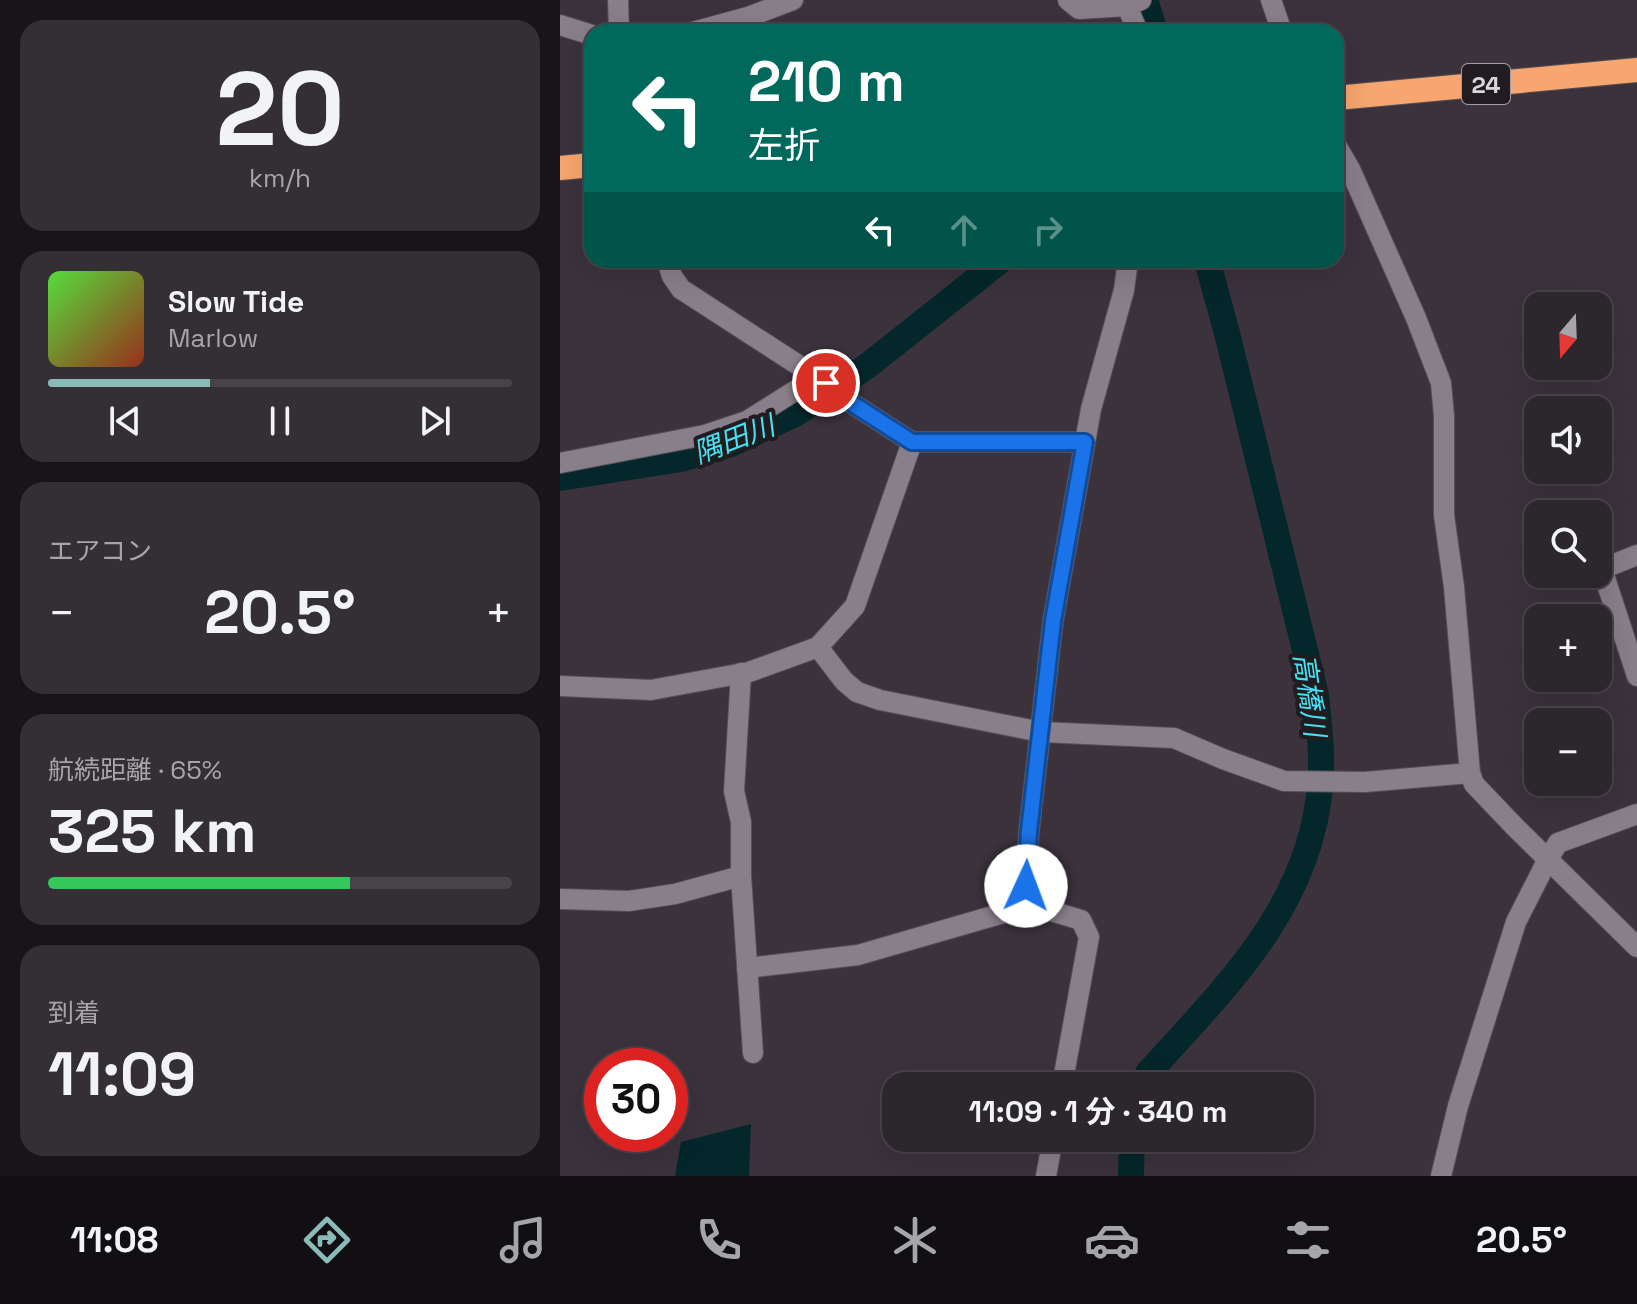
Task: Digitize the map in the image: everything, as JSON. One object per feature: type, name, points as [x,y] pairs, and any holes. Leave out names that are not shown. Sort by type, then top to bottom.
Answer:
[{"type":"highway","name":"24","points":[[1344,97],[1637,70]]},
{"type":"highway","points":[[560,168],[584,166]]},
{"type":"street","points":[[618,0],[619,24]]},
{"type":"street","points":[[722,24],[793,0]]},
{"type":"street","points":[[1068,0],[1079,9],[1134,3],[1137,24]]},
{"type":"street","points":[[1271,0],[1279,24]]},
{"type":"street","points":[[560,25],[584,32]]},
{"type":"street","points":[[1344,159],[1416,318],[1441,383],[1444,515],[1454,587],[1470,773],[1474,784],[1637,947]]},
{"type":"street","points":[[670,268],[681,289],[912,442],[1085,442]]},
{"type":"street","points":[[1031,905],[1026,886],[1029,831],[1053,621],[1091,409],[1124,290],[1127,268]]},
{"type":"street","points":[[560,463],[705,435],[747,421],[822,380]]},
{"type":"street","points":[[560,686],[651,690],[741,673],[818,647],[855,606],[912,442]]},
{"type":"street","points":[[1637,555],[1602,569],[1637,676]]},
{"type":"street","points":[[818,647],[844,681],[857,692],[880,700],[1041,732],[1174,738],[1284,781],[1365,782],[1470,773]]},
{"type":"street","points":[[741,673],[734,791],[741,822],[741,876],[753,1053]]},
{"type":"street","points":[[1441,1176],[1458,1106],[1516,922],[1548,859],[1558,843],[1637,814]]},
{"type":"street","points":[[560,899],[629,901],[675,894],[741,876]]},
{"type":"street","points":[[747,968],[858,955],[1031,905],[1081,920],[1089,937],[1065,1072]]},
{"type":"street","points":[[1046,1176],[1050,1152]]},
{"type":"shaded area","points":[[751,1124],[749,1176],[675,1176],[679,1152],[688,1152],[688,1140]]},
{"type":"waterway","points":[[1145,0],[1152,24]]},
{"type":"waterway","name":"隅田川","points":[[560,478],[681,459],[731,444],[797,413],[866,367],[991,268]]},
{"type":"waterway","name":"高橋川","points":[[1149,1072],[1234,977],[1281,908],[1300,870],[1313,830],[1320,786],[1321,752],[1316,695],[1209,268]]},
{"type":"waterway","name":"高橋川","points":[[1131,1176],[1132,1152]]},
{"type":"route","points":[[826,383],[845,399],[912,442],[1085,442],[1053,621],[1029,831],[1026,886]]}]
